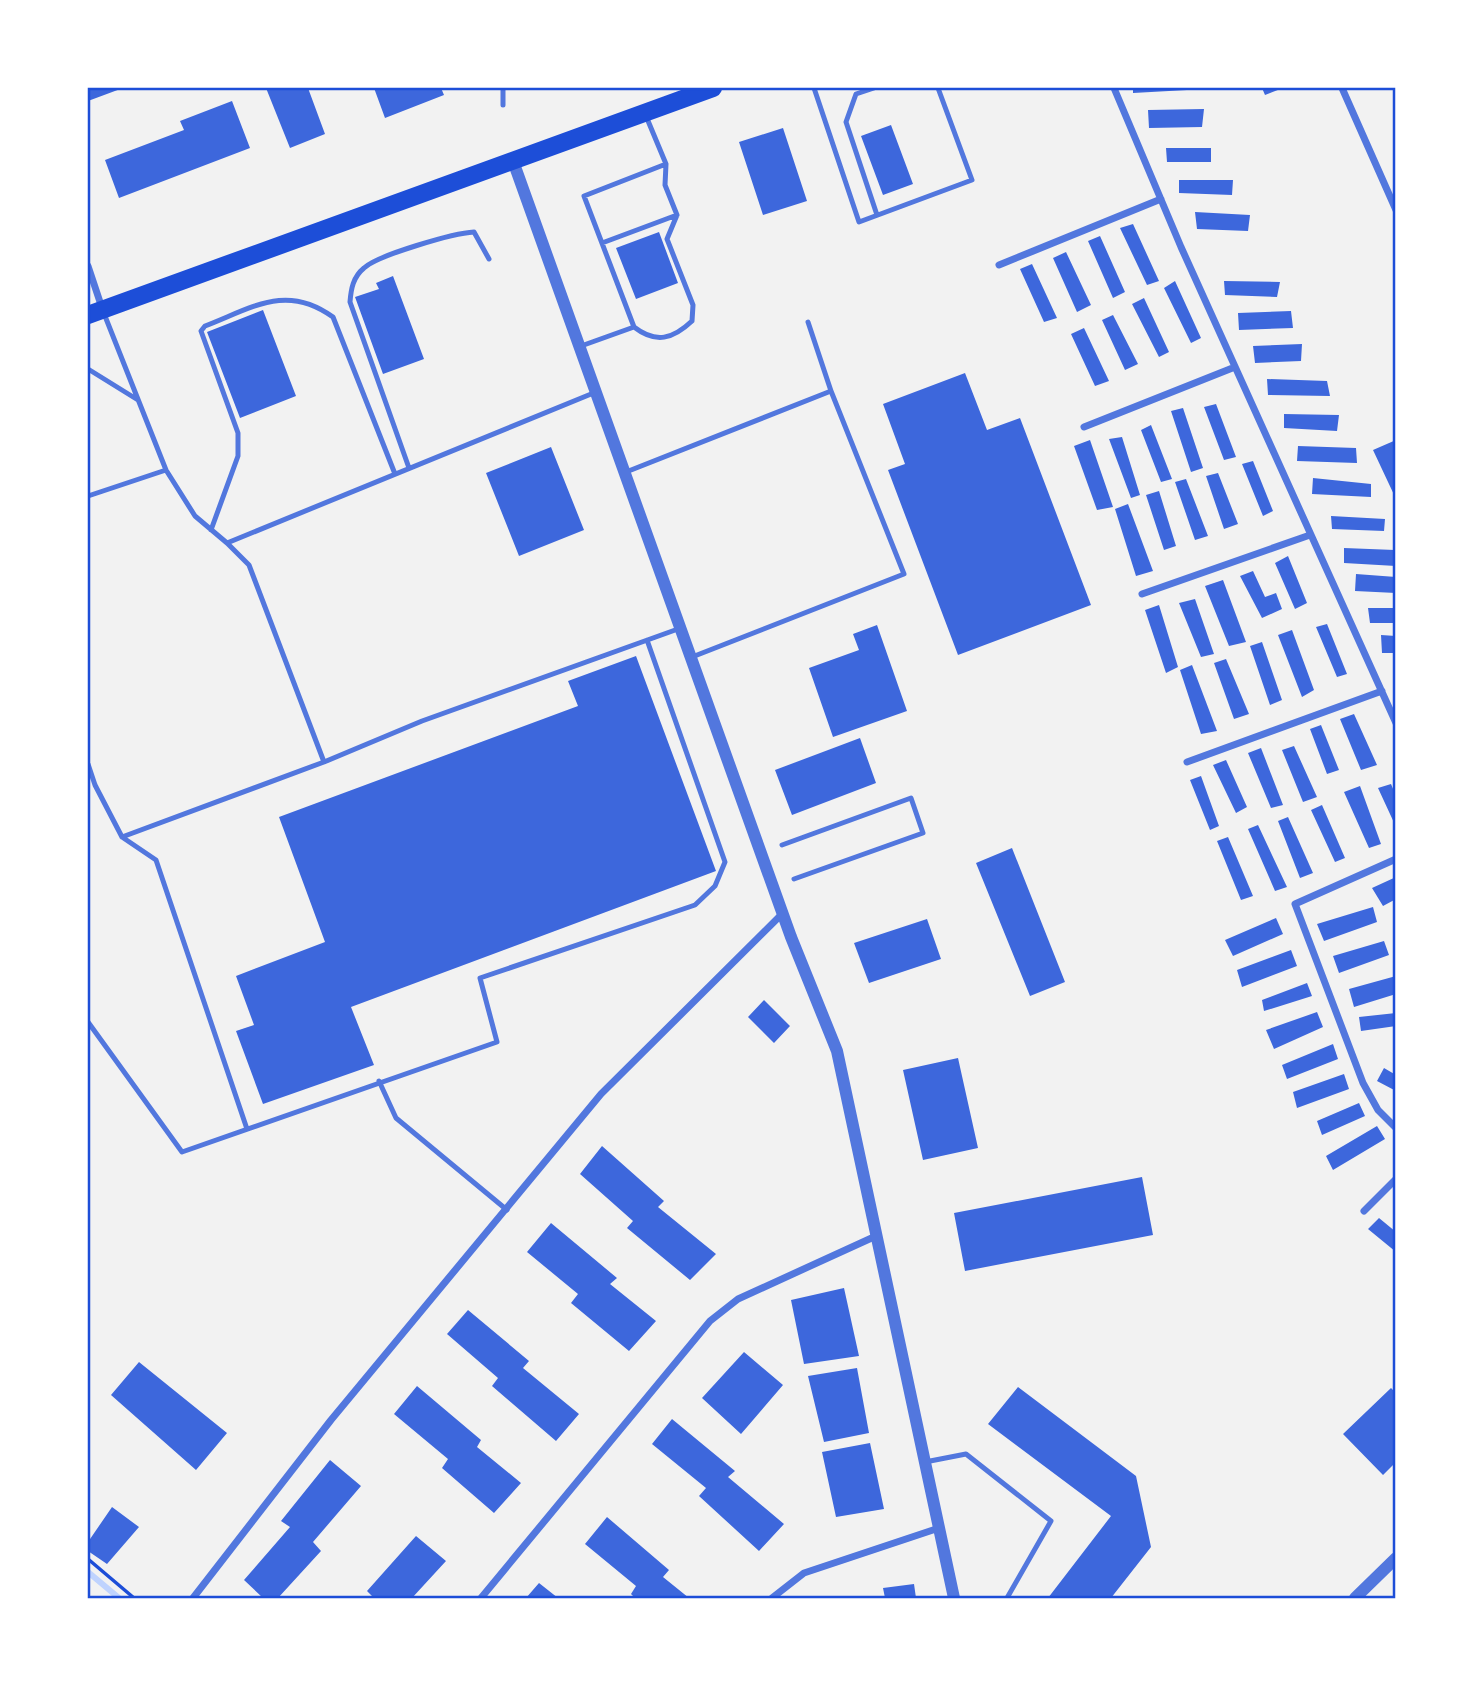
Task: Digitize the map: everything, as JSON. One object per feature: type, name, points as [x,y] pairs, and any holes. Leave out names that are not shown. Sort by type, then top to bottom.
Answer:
[{"type":"main road","points":[[95,312],[708,90]]},
{"type":"street","points":[[1114,88],[1235,367],[1395,723]]},
{"type":"street","points":[[1342,88],[1395,210]]},
{"type":"street","points":[[513,161],[783,913],[837,1051],[954,1598]]},
{"type":"street","points":[[999,265],[1161,199]]},
{"type":"street","points":[[88,266],[95,312]]},
{"type":"street","points":[[1084,427],[1235,367]]},
{"type":"street","points":[[1142,594],[1310,535]]},
{"type":"street","points":[[1187,762],[1382,691]]},
{"type":"street","points":[[1395,859],[1295,904],[1363,1083],[1378,1110],[1395,1128]]},
{"type":"street","points":[[193,1598],[331,1420],[601,1094],[783,913]]},
{"type":"street","points":[[1364,1211],[1395,1179]]},
{"type":"street","points":[[481,1598],[710,1321],[738,1299],[876,1236]]},
{"type":"street","points":[[772,1598],[804,1573],[939,1528]]},
{"type":"street","points":[[1355,1598],[1395,1560]]},
{"type":"lane","points":[[503,88],[503,105]]},
{"type":"lane","points":[[814,88],[859,222],[972,180],[938,88]]},
{"type":"lane","points":[[874,88],[856,94],[846,122],[877,215]]},
{"type":"lane","points":[[645,113],[666,164],[665,185],[677,215],[667,239],[693,305],[692,321],[680,332],[664,339],[645,336],[634,327],[584,196],[666,164]]},
{"type":"lane","points":[[602,243],[677,215]]},
{"type":"lane","points":[[409,468],[350,302],[351,285],[365,266],[454,233],[474,232],[489,259]]},
{"type":"lane","points":[[211,530],[238,456],[238,433],[201,331],[205,326],[276,299],[300,299],[333,317],[395,474]]},
{"type":"lane","points":[[95,312],[139,400],[166,470],[195,516],[227,542],[249,565],[324,761]]},
{"type":"lane","points":[[692,657],[904,574],[831,391],[808,322]]},
{"type":"lane","points":[[580,346],[634,327]]},
{"type":"lane","points":[[88,369],[139,400]]},
{"type":"lane","points":[[624,473],[831,391]]},
{"type":"lane","points":[[227,542],[596,392]]},
{"type":"lane","points":[[88,496],[166,470]]},
{"type":"lane","points":[[122,837],[422,722],[681,628]]},
{"type":"lane","points":[[88,1022],[182,1152],[497,1042],[480,978],[695,905],[715,886],[724,862],[647,640]]},
{"type":"lane","points":[[88,764],[95,785],[122,837],[156,860],[247,1129]]},
{"type":"lane","points":[[782,845],[911,798],[923,833],[794,878]]},
{"type":"lane","points":[[379,1081],[396,1118],[507,1210]]},
{"type":"lane","points":[[925,1462],[966,1454],[1051,1521],[1007,1598]]},
{"type":"path","points":[[88,1559],[134,1598]]},
{"type":"building","points":[[88,88],[123,88],[88,101]]},
{"type":"building","points":[[266,88],[308,88],[325,134],[290,148]]},
{"type":"building","points":[[374,88],[441,88],[444,95],[385,118]]},
{"type":"building","points":[[1133,88],[1186,88],[1187,90],[1133,93]]},
{"type":"building","points":[[1262,88],[1283,88],[1265,95]]},
{"type":"building","points":[[232,101],[250,148],[119,198],[105,160],[184,130],[180,121]]},
{"type":"building","points":[[1204,109],[1202,127],[1149,128],[1148,110]]},
{"type":"building","points":[[891,125],[913,184],[883,195],[861,136]]},
{"type":"building","points":[[783,128],[807,201],[763,215],[739,142]]},
{"type":"building","points":[[1166,148],[1211,148],[1211,162],[1167,162]]},
{"type":"building","points":[[1179,180],[1233,180],[1232,195],[1179,193]]},
{"type":"building","points":[[1195,212],[1250,215],[1248,231],[1197,229]]},
{"type":"building","points":[[1133,224],[1159,281],[1147,285],[1120,228]]},
{"type":"building","points":[[659,232],[678,283],[636,299],[616,248]]},
{"type":"building","points":[[1100,236],[1125,292],[1113,298],[1088,241]]},
{"type":"building","points":[[1066,252],[1091,305],[1077,312],[1053,258]]},
{"type":"building","points":[[1032,264],[1057,318],[1044,322],[1020,269]]},
{"type":"building","points":[[393,276],[424,359],[383,374],[355,297],[379,289],[376,283]]},
{"type":"building","points":[[1175,281],[1201,338],[1191,343],[1164,288]]},
{"type":"building","points":[[1224,281],[1280,282],[1277,297],[1225,295]]},
{"type":"building","points":[[1144,298],[1169,352],[1159,357],[1132,304]]},
{"type":"building","points":[[263,310],[296,396],[240,418],[207,332]]},
{"type":"building","points":[[1291,311],[1293,328],[1239,330],[1238,313]]},
{"type":"building","points":[[1113,315],[1138,364],[1125,370],[1102,320]]},
{"type":"building","points":[[1084,328],[1109,381],[1095,386],[1071,334]]},
{"type":"building","points":[[1302,344],[1301,361],[1255,363],[1253,346]]},
{"type":"building","points":[[965,373],[987,430],[1020,418],[1091,605],[958,655],[888,470],[905,464],[883,404]]},
{"type":"building","points":[[1267,379],[1327,381],[1330,396],[1268,395]]},
{"type":"building","points":[[1216,404],[1236,457],[1224,460],[1204,407]]},
{"type":"building","points":[[1183,408],[1203,468],[1191,472],[1171,411]]},
{"type":"building","points":[[1284,414],[1339,415],[1337,431],[1284,428]]},
{"type":"building","points":[[1151,425],[1172,479],[1161,482],[1141,430]]},
{"type":"building","points":[[1122,437],[1140,495],[1131,498],[1109,439]]},
{"type":"building","points":[[1090,440],[1113,507],[1097,510],[1074,446]]},
{"type":"building","points":[[1396,440],[1396,499],[1373,450]]},
{"type":"building","points":[[1298,446],[1356,448],[1357,463],[1297,461]]},
{"type":"building","points":[[551,447],[584,530],[519,556],[486,473]]},
{"type":"building","points":[[1253,461],[1273,511],[1263,516],[1242,464]]},
{"type":"building","points":[[1218,473],[1238,524],[1224,529],[1206,476]]},
{"type":"building","points":[[1313,478],[1371,484],[1371,497],[1312,494]]},
{"type":"building","points":[[1186,479],[1208,536],[1195,540],[1175,482]]},
{"type":"building","points":[[1159,491],[1176,546],[1164,550],[1146,495]]},
{"type":"building","points":[[1128,504],[1153,571],[1136,576],[1115,509]]},
{"type":"building","points":[[1331,516],[1385,519],[1384,531],[1332,529]]},
{"type":"building","points":[[1344,548],[1395,550],[1396,566],[1344,563]]},
{"type":"building","points":[[1288,556],[1307,603],[1295,609],[1275,563]]},
{"type":"building","points":[[1253,571],[1265,597],[1276,593],[1282,609],[1262,618],[1240,576]]},
{"type":"building","points":[[1356,574],[1396,577],[1396,593],[1355,591]]},
{"type":"building","points":[[1223,580],[1246,642],[1229,646],[1205,586]]},
{"type":"building","points":[[1195,599],[1214,654],[1201,657],[1179,603]]},
{"type":"building","points":[[1159,605],[1178,667],[1166,673],[1145,610]]},
{"type":"building","points":[[1368,608],[1396,608],[1396,623],[1370,623]]},
{"type":"building","points":[[1327,624],[1347,674],[1337,677],[1316,627]]},
{"type":"building","points":[[877,625],[907,711],[833,737],[809,668],[859,650],[853,634]]},
{"type":"building","points":[[1292,630],[1314,690],[1302,697],[1278,635]]},
{"type":"building","points":[[1381,635],[1396,636],[1396,653],[1382,653]]},
{"type":"building","points":[[1262,642],[1282,700],[1270,705],[1250,646]]},
{"type":"building","points":[[636,656],[716,871],[351,1007],[374,1065],[263,1104],[236,1031],[254,1025],[236,976],[325,942],[279,817],[578,706],[568,681]]},
{"type":"building","points":[[1226,659],[1249,714],[1234,719],[1214,663]]},
{"type":"building","points":[[1192,665],[1217,731],[1201,734],[1180,670]]},
{"type":"building","points":[[1354,714],[1377,765],[1361,770],[1340,719]]},
{"type":"building","points":[[1321,725],[1339,770],[1327,774],[1310,729]]},
{"type":"building","points":[[860,738],[876,783],[792,815],[775,770]]},
{"type":"building","points":[[1294,746],[1317,797],[1303,802],[1282,750]]},
{"type":"building","points":[[1261,748],[1283,805],[1271,808],[1248,753]]},
{"type":"building","points":[[1226,760],[1247,807],[1236,813],[1213,765]]},
{"type":"building","points":[[1201,776],[1219,826],[1210,830],[1190,780]]},
{"type":"building","points":[[1391,784],[1396,796],[1396,827],[1378,788]]},
{"type":"building","points":[[1360,786],[1381,844],[1369,848],[1344,792]]},
{"type":"building","points":[[1322,805],[1345,858],[1335,862],[1311,810]]},
{"type":"building","points":[[1288,817],[1313,873],[1300,878],[1278,821]]},
{"type":"building","points":[[1258,825],[1287,887],[1275,891],[1248,829]]},
{"type":"building","points":[[1228,837],[1253,896],[1241,900],[1217,841]]},
{"type":"building","points":[[1012,848],[1065,982],[1030,996],[976,863]]},
{"type":"building","points":[[1396,877],[1396,899],[1383,906],[1372,888]]},
{"type":"building","points":[[1373,907],[1377,922],[1324,941],[1317,924]]},
{"type":"building","points":[[1276,918],[1283,934],[1233,956],[1225,940]]},
{"type":"building","points":[[927,919],[941,959],[869,983],[854,943]]},
{"type":"building","points":[[1384,941],[1389,955],[1339,973],[1333,956]]},
{"type":"building","points":[[1291,950],[1297,966],[1242,987],[1237,970]]},
{"type":"building","points":[[1396,976],[1396,994],[1354,1007],[1349,989]]},
{"type":"building","points":[[1307,983],[1312,996],[1264,1011],[1262,1000]]},
{"type":"building","points":[[764,1000],[790,1026],[774,1043],[748,1017]]},
{"type":"building","points":[[1317,1012],[1323,1027],[1274,1049],[1266,1030]]},
{"type":"building","points":[[1396,1013],[1396,1026],[1361,1031],[1359,1017]]},
{"type":"building","points":[[1333,1044],[1338,1059],[1287,1079],[1282,1065]]},
{"type":"building","points":[[958,1058],[978,1148],[923,1160],[903,1070]]},
{"type":"building","points":[[1384,1068],[1396,1075],[1396,1091],[1377,1081]]},
{"type":"building","points":[[1344,1074],[1349,1089],[1297,1108],[1293,1092]]},
{"type":"building","points":[[1359,1103],[1365,1116],[1322,1135],[1317,1121]]},
{"type":"building","points":[[1377,1126],[1385,1139],[1333,1170],[1326,1156]]},
{"type":"building","points":[[602,1146],[664,1201],[658,1207],[716,1254],[690,1280],[627,1228],[633,1221],[580,1174]]},
{"type":"building","points":[[1142,1177],[1153,1235],[965,1271],[954,1213]]},
{"type":"building","points":[[1379,1218],[1396,1232],[1396,1252],[1368,1229]]},
{"type":"building","points":[[551,1223],[617,1278],[610,1284],[656,1321],[629,1351],[571,1303],[578,1294],[527,1252]]},
{"type":"building","points":[[844,1288],[859,1356],[804,1364],[791,1300]]},
{"type":"building","points":[[468,1310],[529,1361],[523,1368],[579,1414],[556,1441],[492,1386],[498,1378],[447,1334]]},
{"type":"building","points":[[744,1352],[783,1385],[741,1434],[702,1398]]},
{"type":"building","points":[[139,1362],[227,1433],[196,1470],[111,1395]]},
{"type":"building","points":[[857,1368],[869,1433],[824,1442],[808,1376]]},
{"type":"building","points":[[417,1386],[481,1440],[477,1447],[521,1483],[494,1513],[442,1468],[448,1459],[394,1414]]},
{"type":"building","points":[[1018,1387],[1136,1476],[1151,1547],[1111,1598],[1048,1598],[1111,1516],[988,1424]]},
{"type":"building","points":[[1391,1388],[1396,1393],[1396,1462],[1383,1475],[1343,1434]]},
{"type":"building","points":[[672,1419],[735,1471],[728,1477],[784,1524],[759,1551],[699,1496],[706,1488],[652,1444]]},
{"type":"building","points":[[870,1443],[884,1509],[836,1517],[822,1452]]},
{"type":"building","points":[[330,1460],[361,1486],[313,1542],[321,1551],[278,1598],[263,1598],[244,1580],[290,1527],[281,1521]]},
{"type":"building","points":[[112,1507],[139,1527],[107,1564],[88,1551],[88,1542]]},
{"type":"building","points":[[607,1517],[669,1570],[663,1577],[689,1598],[635,1598],[631,1594],[636,1586],[585,1544]]},
{"type":"building","points":[[416,1536],[446,1561],[412,1598],[374,1598],[367,1591]]},
{"type":"building","points":[[539,1583],[558,1598],[526,1598]]},
{"type":"building","points":[[914,1584],[916,1598],[885,1598],[883,1588]]},
{"type":"waterway","points":[[88,1572],[119,1598]]}]
